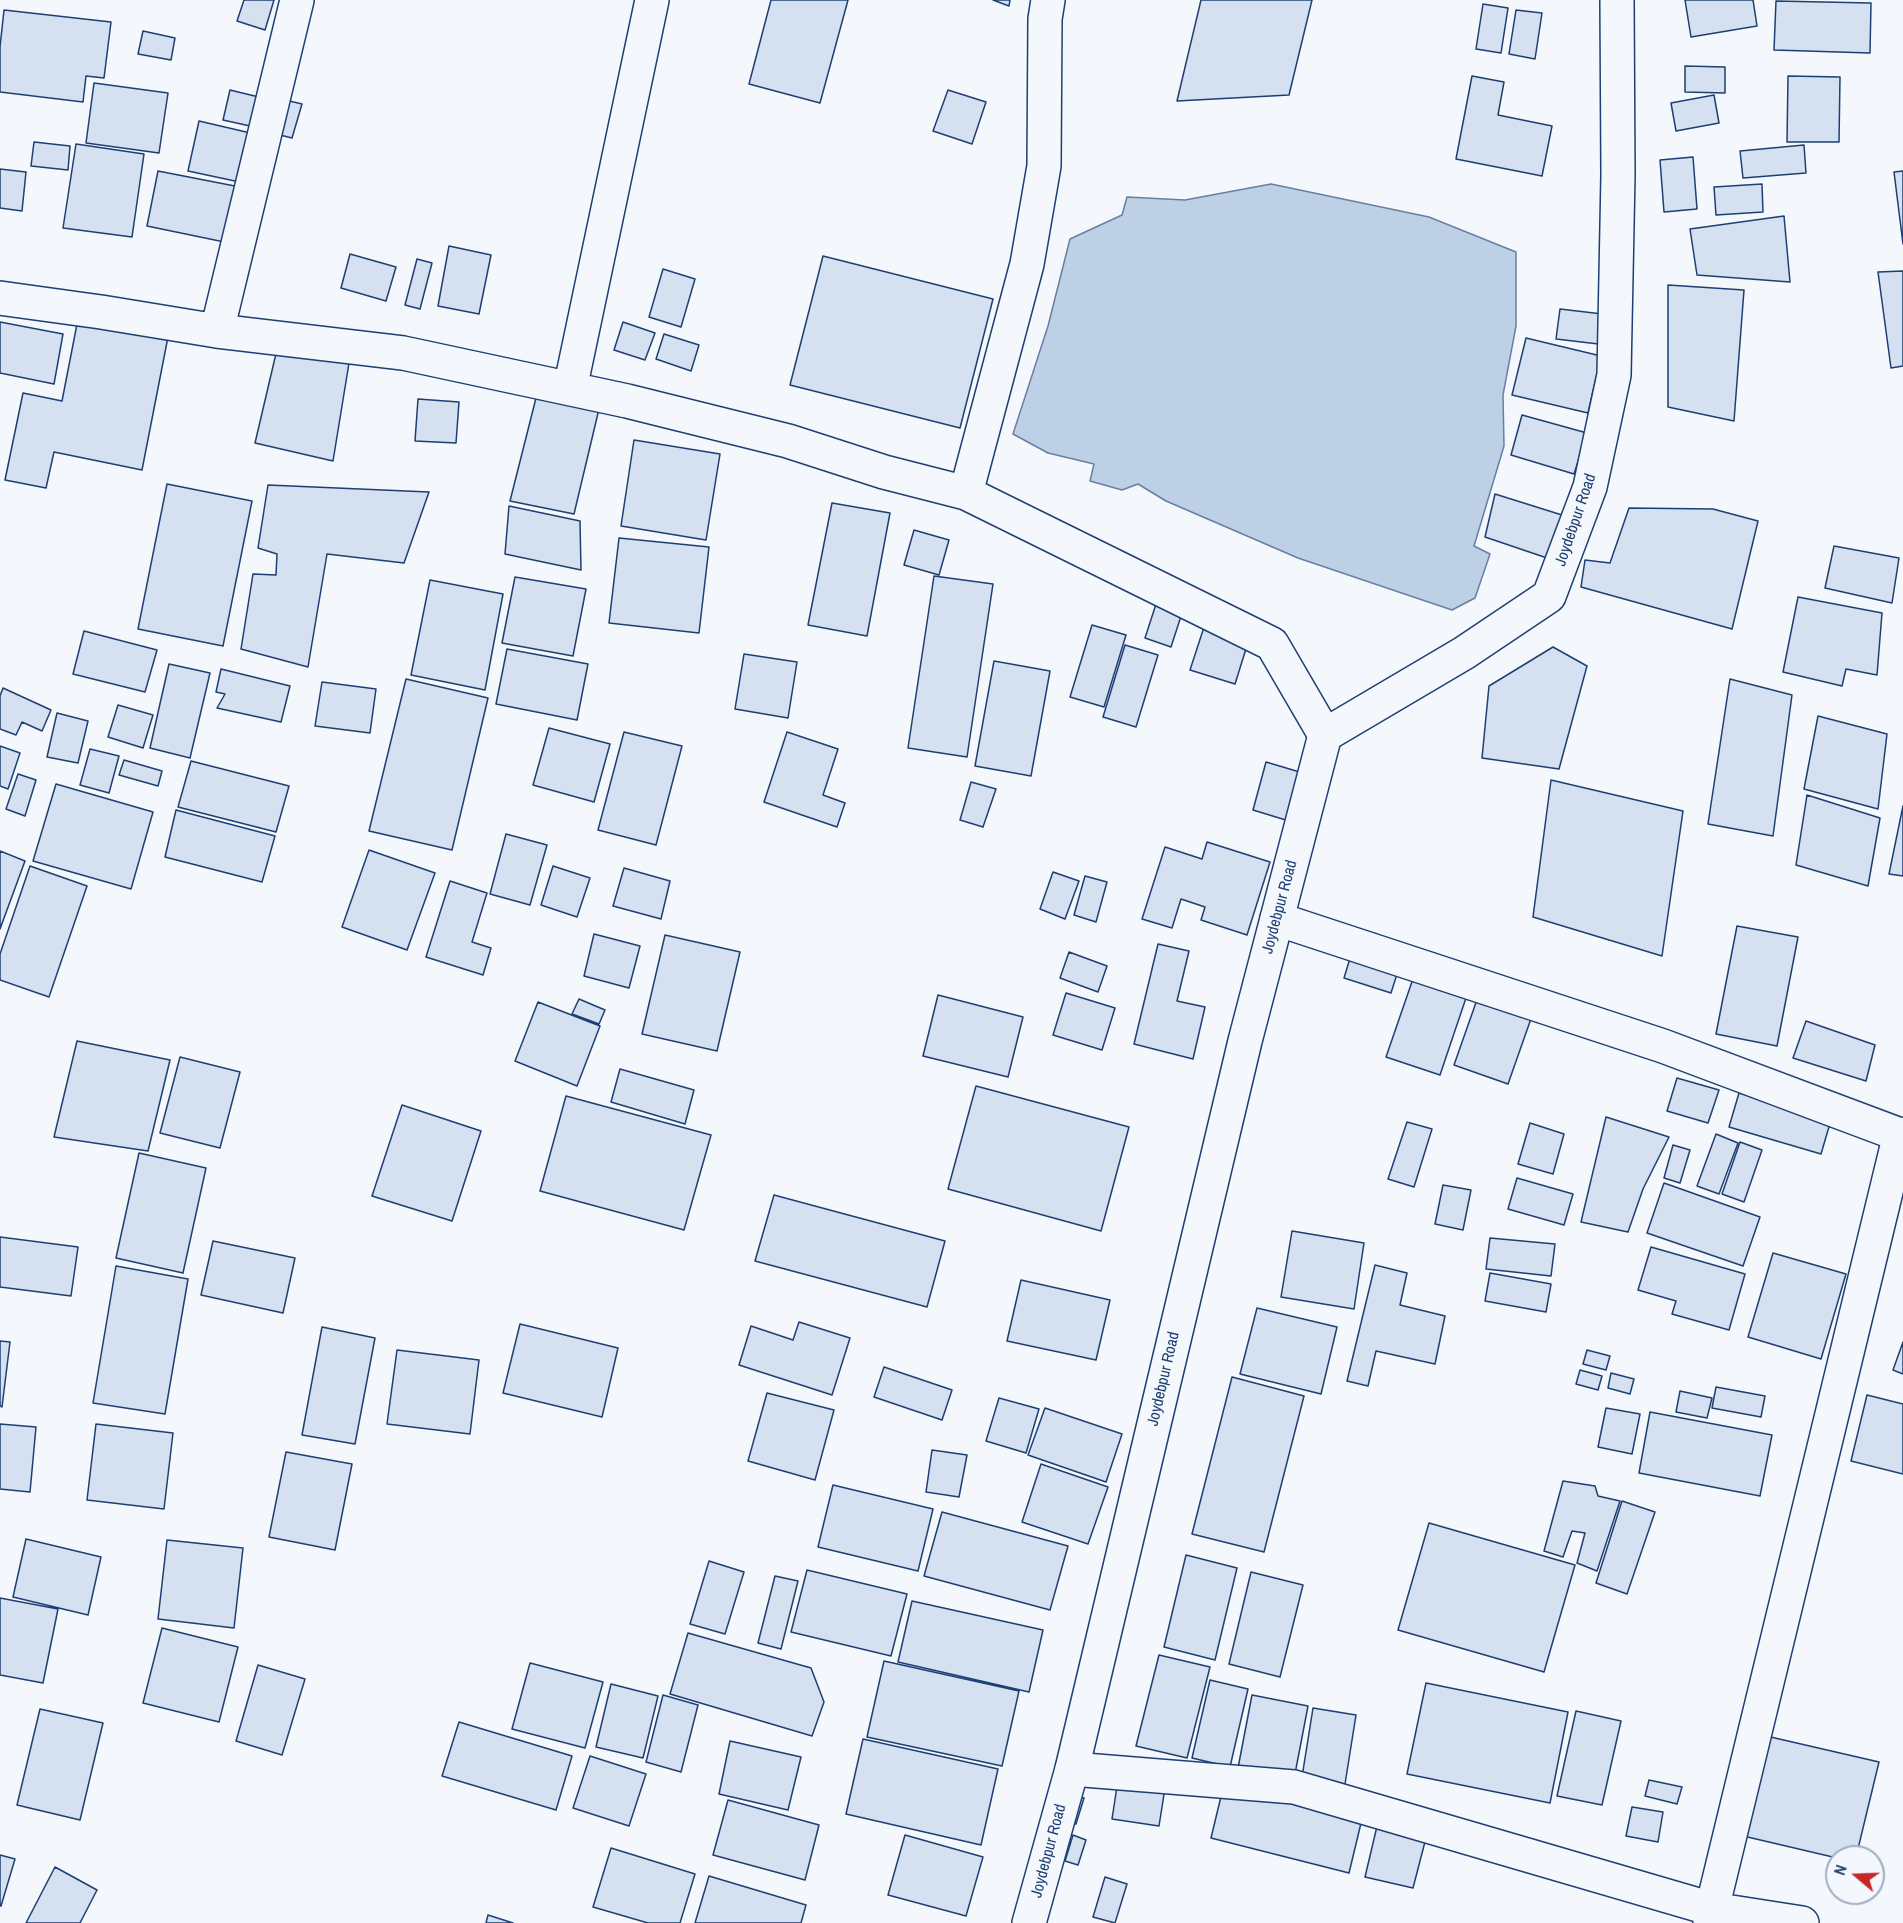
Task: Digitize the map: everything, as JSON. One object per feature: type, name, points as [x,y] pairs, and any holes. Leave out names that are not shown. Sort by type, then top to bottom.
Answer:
[{"type":"street","points":[[217,331],[297,0]]},
{"type":"street","points":[[570,389],[652,0]]},
{"type":"street","points":[[966,493],[1027,264],[1044,166],[1045,19],[1048,0]]},
{"type":"street","name":"Joydebpur Road","points":[[1029,1923],[1072,1769],[1245,1041],[1325,735],[1464,653],[1549,596],[1590,487],[1614,375],[1618,174],[1617,0]]},
{"type":"street","points":[[0,298],[217,331],[403,353],[627,401],[788,441],[884,472],[966,493],[1272,644],[1325,735]]},
{"type":"street","points":[[1277,919],[1663,1046],[1901,1135],[1711,1916]]},
{"type":"street","points":[[1072,1769],[1294,1787],[1711,1916],[1802,1923]]},
{"type":"water","points":[[1271,184],[1429,217],[1516,252],[1516,326],[1503,395],[1504,446],[1474,546],[1490,554],[1475,598],[1452,610],[1298,558],[1166,501],[1138,484],[1122,490],[1090,481],[1094,464],[1048,453],[1013,434],[1048,326],[1070,239],[1122,215],[1127,197],[1185,200]]},
{"type":"building","points":[[244,0],[274,0],[265,30],[237,21]]},
{"type":"building","points":[[771,0],[848,0],[820,103],[749,84]]},
{"type":"building","points":[[993,0],[1010,0],[1009,6]]},
{"type":"building","points":[[1201,0],[1312,0],[1289,95],[1177,101]]},
{"type":"building","points":[[1685,0],[1753,0],[1757,26],[1691,37]]},
{"type":"building","points":[[1776,1],[1871,3],[1870,53],[1774,50]]},
{"type":"building","points":[[1483,4],[1508,8],[1501,53],[1476,49]]},
{"type":"building","points":[[4,10],[111,22],[104,78],[86,76],[83,102],[0,92],[0,47]]},
{"type":"building","points":[[1516,10],[1542,13],[1535,59],[1509,54]]},
{"type":"building","points":[[143,31],[175,38],[171,60],[138,54]]},
{"type":"building","points":[[1685,66],[1725,67],[1725,93],[1685,92]]},
{"type":"building","points":[[1472,76],[1504,82],[1498,115],[1552,126],[1542,176],[1456,159]]},
{"type":"building","points":[[1788,76],[1840,77],[1839,142],[1787,142]]},
{"type":"building","points":[[94,83],[168,93],[159,153],[86,143]]},
{"type":"building","points":[[230,90],[267,99],[259,128],[223,120]]},
{"type":"building","points":[[948,90],[986,102],[972,144],[933,131]]},
{"type":"building","points":[[1714,95],[1719,123],[1676,131],[1671,103]]},
{"type":"building","points":[[277,98],[302,104],[292,138],[268,132]]},
{"type":"building","points":[[199,121],[259,135],[249,184],[188,171]]},
{"type":"building","points":[[34,142],[70,146],[68,170],[31,166]]},
{"type":"building","points":[[76,144],[144,154],[132,237],[63,228]]},
{"type":"building","points":[[1804,145],[1806,173],[1743,178],[1740,151]]},
{"type":"building","points":[[1693,157],[1697,209],[1664,212],[1660,160]]},
{"type":"building","points":[[0,169],[26,172],[22,211],[0,208]]},
{"type":"building","points":[[158,171],[245,188],[234,244],[147,226]]},
{"type":"building","points":[[1903,171],[1903,244],[1894,172]]},
{"type":"building","points":[[1762,184],[1763,212],[1716,215],[1714,187]]},
{"type":"building","points":[[1784,216],[1790,282],[1697,275],[1690,229]]},
{"type":"building","points":[[449,246],[491,255],[479,314],[438,306]]},
{"type":"building","points":[[350,254],[396,267],[386,301],[341,288]]},
{"type":"building","points":[[823,256],[993,299],[960,428],[790,385]]},
{"type":"building","points":[[417,259],[432,263],[420,309],[405,305]]},
{"type":"building","points":[[663,269],[695,279],[681,327],[649,317]]},
{"type":"building","points":[[1903,271],[1903,366],[1891,368],[1878,272]]},
{"type":"building","points":[[1668,285],[1744,290],[1734,421],[1668,407]]},
{"type":"building","points":[[1560,309],[1611,315],[1607,345],[1556,339]]},
{"type":"building","points":[[78,319],[168,337],[142,470],[54,452],[46,488],[5,480],[23,393],[62,401]]},
{"type":"building","points":[[0,322],[63,334],[54,384],[0,373]]},
{"type":"building","points":[[623,322],[655,333],[645,360],[614,350]]},
{"type":"building","points":[[664,334],[699,345],[691,371],[656,359]]},
{"type":"building","points":[[1526,338],[1601,356],[1588,413],[1512,395]]},
{"type":"building","points":[[278,345],[350,357],[333,461],[255,443]]},
{"type":"building","points":[[536,398],[599,409],[574,514],[510,501]]},
{"type":"building","points":[[418,399],[459,402],[456,443],[415,441]]},
{"type":"building","points":[[1522,415],[1587,433],[1574,474],[1511,455]]},
{"type":"building","points":[[634,440],[720,454],[706,540],[621,526]]},
{"type":"building","points":[[167,484],[252,501],[223,646],[138,629]]},
{"type":"building","points":[[268,485],[429,492],[404,563],[327,554],[308,667],[241,649],[253,574],[276,575],[277,554],[258,548]]},
{"type":"building","points":[[1495,494],[1562,515],[1547,558],[1485,537]]},
{"type":"building","points":[[832,503],[890,513],[867,636],[808,625]]},
{"type":"building","points":[[509,506],[580,521],[581,570],[505,554]]},
{"type":"building","points":[[1629,508],[1713,509],[1758,521],[1732,629],[1581,587],[1585,560],[1610,563]]},
{"type":"building","points":[[914,530],[949,540],[939,575],[904,565]]},
{"type":"building","points":[[619,538],[709,547],[699,633],[609,623]]},
{"type":"building","points":[[1834,546],[1899,558],[1892,603],[1825,588]]},
{"type":"building","points":[[934,576],[993,584],[967,757],[908,748]]},
{"type":"building","points":[[515,577],[586,589],[573,656],[502,643]]},
{"type":"building","points":[[430,580],[503,594],[485,690],[411,675]]},
{"type":"building","points":[[1798,597],[1882,613],[1877,675],[1846,669],[1842,686],[1783,672]]},
{"type":"building","points":[[1157,601],[1183,610],[1171,647],[1145,638]]},
{"type":"building","points":[[1206,621],[1250,636],[1235,684],[1190,670]]},
{"type":"building","points":[[1092,625],[1126,635],[1104,707],[1070,697]]},
{"type":"building","points":[[84,631],[157,650],[145,692],[73,674]]},
{"type":"building","points":[[1125,645],[1158,655],[1136,727],[1103,717]]},
{"type":"building","points":[[1553,647],[1587,666],[1559,769],[1482,758],[1489,686]]},
{"type":"building","points":[[507,649],[588,664],[577,720],[496,704]]},
{"type":"building","points":[[744,654],[797,662],[788,718],[735,709]]},
{"type":"building","points":[[994,661],[1050,671],[1031,776],[975,766]]},
{"type":"building","points":[[169,664],[210,673],[190,758],[150,748]]},
{"type":"building","points":[[221,669],[290,686],[281,722],[217,708],[225,694],[216,692]]},
{"type":"building","points":[[406,679],[488,698],[452,850],[369,831]]},
{"type":"building","points":[[1730,679],[1792,695],[1773,836],[1708,824]]},
{"type":"building","points":[[322,682],[376,689],[370,733],[315,726]]},
{"type":"building","points":[[3,688],[51,710],[42,731],[22,722],[16,735],[0,729],[0,696]]},
{"type":"building","points":[[118,705],[153,715],[143,748],[108,737]]},
{"type":"building","points":[[57,713],[88,721],[78,763],[47,757]]},
{"type":"building","points":[[1818,716],[1887,734],[1878,809],[1804,789]]},
{"type":"building","points":[[549,728],[610,744],[594,802],[533,785]]},
{"type":"building","points":[[624,732],[682,746],[656,845],[598,830]]},
{"type":"building","points":[[787,732],[838,749],[823,795],[845,803],[837,827],[764,802]]},
{"type":"building","points":[[0,746],[20,753],[8,789],[0,786]]},
{"type":"building","points":[[90,749],[119,756],[109,793],[80,785]]},
{"type":"building","points":[[124,760],[162,771],[158,786],[119,775]]},
{"type":"building","points":[[191,761],[289,786],[276,832],[178,807]]},
{"type":"building","points":[[1266,762],[1303,773],[1289,821],[1253,810]]},
{"type":"building","points":[[18,774],[36,780],[25,816],[6,809]]},
{"type":"building","points":[[1551,780],[1683,811],[1662,956],[1533,917]]},
{"type":"building","points":[[971,782],[996,789],[983,827],[960,820]]},
{"type":"building","points":[[56,784],[153,812],[131,889],[33,861]]},
{"type":"building","points":[[1807,795],[1880,818],[1868,886],[1796,865]]},
{"type":"building","points":[[1903,806],[1903,876],[1889,874]]},
{"type":"building","points":[[176,810],[275,836],[262,882],[165,857]]},
{"type":"building","points":[[506,834],[547,845],[530,905],[490,894]]},
{"type":"building","points":[[1207,842],[1270,862],[1247,935],[1201,920],[1205,907],[1181,899],[1172,928],[1142,919],[1165,847],[1202,859]]},
{"type":"building","points":[[369,850],[435,873],[407,950],[342,927]]},
{"type":"building","points":[[0,851],[25,861],[0,929]]},
{"type":"building","points":[[30,866],[87,886],[49,997],[0,980],[0,954]]},
{"type":"building","points":[[553,866],[590,878],[577,917],[541,905]]},
{"type":"building","points":[[624,868],[670,881],[661,919],[613,906]]},
{"type":"building","points":[[1053,872],[1079,881],[1065,919],[1040,909]]},
{"type":"building","points":[[1085,876],[1107,882],[1096,922],[1074,915]]},
{"type":"building","points":[[450,881],[487,893],[472,942],[491,948],[483,975],[426,957]]},
{"type":"building","points":[[1737,926],[1798,937],[1777,1046],[1716,1034]]},
{"type":"building","points":[[594,934],[640,946],[629,988],[584,976]]},
{"type":"building","points":[[665,935],[740,952],[717,1051],[642,1034]]},
{"type":"building","points":[[1158,944],[1189,951],[1177,1001],[1205,1007],[1193,1059],[1134,1044]]},
{"type":"building","points":[[1069,952],[1107,966],[1098,992],[1060,978]]},
{"type":"building","points":[[1351,955],[1398,971],[1391,993],[1344,978]]},
{"type":"building","points":[[1415,973],[1468,992],[1440,1075],[1386,1057]]},
{"type":"building","points":[[1066,993],[1115,1008],[1102,1050],[1053,1035]]},
{"type":"building","points":[[1479,994],[1533,1013],[1508,1084],[1454,1065]]},
{"type":"building","points":[[938,995],[1023,1017],[1008,1077],[923,1056]]},
{"type":"building","points":[[579,999],[605,1010],[599,1024],[572,1014]]},
{"type":"building","points":[[538,1002],[600,1026],[577,1086],[515,1061]]},
{"type":"building","points":[[1806,1021],[1875,1045],[1866,1081],[1793,1058]]},
{"type":"building","points":[[77,1041],[170,1060],[148,1151],[54,1137]]},
{"type":"building","points":[[180,1057],[240,1072],[220,1148],[160,1133]]},
{"type":"building","points":[[620,1069],[694,1090],[685,1124],[611,1102]]},
{"type":"building","points":[[1677,1078],[1719,1090],[1708,1123],[1667,1111]]},
{"type":"building","points":[[976,1086],[1129,1127],[1101,1231],[948,1189]]},
{"type":"building","points":[[1739,1093],[1831,1120],[1821,1154],[1729,1127]]},
{"type":"building","points":[[566,1096],[711,1135],[684,1230],[540,1191]]},
{"type":"building","points":[[402,1105],[481,1131],[452,1221],[372,1196]]},
{"type":"building","points":[[1606,1117],[1669,1137],[1643,1189],[1628,1232],[1581,1222]]},
{"type":"building","points":[[1407,1122],[1432,1129],[1414,1187],[1388,1179]]},
{"type":"building","points":[[1530,1123],[1564,1134],[1553,1174],[1518,1164]]},
{"type":"building","points":[[1716,1134],[1738,1143],[1719,1194],[1697,1186]]},
{"type":"building","points":[[1740,1142],[1762,1150],[1744,1202],[1722,1194]]},
{"type":"building","points":[[1673,1145],[1690,1150],[1680,1183],[1664,1178]]},
{"type":"building","points":[[139,1153],[206,1168],[183,1273],[116,1258]]},
{"type":"building","points":[[1517,1178],[1573,1194],[1564,1225],[1508,1209]]},
{"type":"building","points":[[1664,1183],[1760,1217],[1743,1266],[1647,1233]]},
{"type":"building","points":[[1443,1185],[1471,1190],[1463,1230],[1435,1224]]},
{"type":"building","points":[[774,1195],[945,1241],[927,1307],[755,1261]]},
{"type":"building","points":[[1292,1231],[1364,1243],[1354,1309],[1281,1297]]},
{"type":"building","points":[[0,1237],[78,1247],[71,1296],[0,1287]]},
{"type":"building","points":[[1490,1238],[1555,1244],[1551,1276],[1486,1269]]},
{"type":"building","points":[[213,1241],[295,1258],[283,1313],[201,1295]]},
{"type":"building","points":[[1651,1247],[1745,1274],[1729,1330],[1672,1314],[1676,1301],[1638,1290]]},
{"type":"building","points":[[1773,1253],[1846,1274],[1821,1359],[1748,1337]]},
{"type":"building","points":[[1375,1265],[1407,1273],[1400,1305],[1445,1316],[1435,1364],[1376,1351],[1368,1386],[1347,1381]]},
{"type":"building","points":[[116,1266],[188,1279],[165,1414],[93,1403]]},
{"type":"building","points":[[1490,1273],[1551,1284],[1546,1312],[1485,1301]]},
{"type":"building","points":[[1021,1280],[1110,1300],[1096,1360],[1007,1341]]},
{"type":"building","points":[[1257,1308],[1337,1327],[1321,1394],[1240,1374]]},
{"type":"building","points":[[799,1322],[850,1338],[832,1395],[739,1365],[751,1326],[793,1340]]},
{"type":"building","points":[[520,1324],[618,1348],[602,1417],[503,1393]]},
{"type":"building","points":[[322,1327],[375,1338],[355,1444],[302,1435]]},
{"type":"building","points":[[0,1341],[10,1342],[2,1407],[0,1406]]},
{"type":"building","points":[[1903,1342],[1903,1374],[1893,1370]]},
{"type":"building","points":[[397,1350],[479,1360],[470,1434],[387,1424]]},
{"type":"building","points":[[1587,1350],[1610,1356],[1606,1370],[1583,1364]]},
{"type":"building","points":[[884,1367],[952,1390],[942,1420],[874,1397]]},
{"type":"building","points":[[1580,1370],[1602,1376],[1598,1390],[1576,1384]]},
{"type":"building","points":[[1611,1373],[1634,1379],[1630,1394],[1608,1388]]},
{"type":"building","points":[[1232,1377],[1304,1396],[1264,1552],[1192,1534]]},
{"type":"building","points":[[1716,1387],[1765,1396],[1761,1417],[1712,1408]]},
{"type":"building","points":[[1680,1391],[1712,1398],[1707,1418],[1676,1412]]},
{"type":"building","points":[[767,1393],[834,1410],[815,1480],[748,1461]]},
{"type":"building","points":[[1867,1395],[1903,1404],[1903,1474],[1851,1461]]},
{"type":"building","points":[[999,1398],[1039,1409],[1026,1453],[986,1441]]},
{"type":"building","points":[[1045,1408],[1122,1434],[1106,1482],[1028,1455]]},
{"type":"building","points":[[1606,1408],[1640,1414],[1632,1454],[1598,1447]]},
{"type":"building","points":[[1650,1412],[1772,1435],[1760,1496],[1639,1473]]},
{"type":"building","points":[[0,1424],[36,1427],[30,1492],[0,1489]]},
{"type":"building","points":[[96,1424],[173,1433],[164,1509],[87,1500]]},
{"type":"building","points":[[932,1450],[967,1455],[959,1497],[926,1492]]},
{"type":"building","points":[[286,1452],[352,1464],[335,1550],[269,1537]]},
{"type":"building","points":[[1041,1464],[1108,1487],[1088,1544],[1022,1522]]},
{"type":"building","points":[[1563,1481],[1595,1486],[1598,1496],[1620,1501],[1597,1571],[1577,1563],[1585,1533],[1572,1531],[1563,1557],[1544,1551]]},
{"type":"building","points":[[833,1485],[933,1509],[918,1571],[818,1547]]},
{"type":"building","points":[[1622,1501],[1655,1512],[1627,1594],[1596,1583]]},
{"type":"building","points":[[942,1512],[1068,1546],[1050,1610],[924,1576]]},
{"type":"building","points":[[1429,1523],[1575,1565],[1544,1672],[1398,1630]]},
{"type":"building","points":[[26,1539],[101,1557],[88,1615],[13,1597]]},
{"type":"building","points":[[167,1540],[243,1548],[234,1628],[158,1619]]},
{"type":"building","points":[[1186,1555],[1237,1568],[1215,1660],[1164,1647]]},
{"type":"building","points":[[709,1561],[744,1572],[725,1634],[690,1624]]},
{"type":"building","points":[[807,1570],[907,1594],[891,1656],[791,1632]]},
{"type":"building","points":[[1251,1572],[1303,1585],[1280,1677],[1229,1664]]},
{"type":"building","points":[[775,1576],[798,1581],[781,1649],[758,1643]]},
{"type":"building","points":[[0,1598],[58,1609],[43,1683],[0,1675]]},
{"type":"building","points":[[912,1601],[1043,1630],[1029,1692],[898,1662]]},
{"type":"building","points":[[162,1628],[238,1647],[219,1722],[143,1703]]},
{"type":"building","points":[[688,1633],[811,1668],[824,1702],[812,1736],[670,1694]]},
{"type":"building","points":[[1159,1655],[1210,1667],[1187,1758],[1136,1746]]},
{"type":"building","points":[[884,1661],[1019,1691],[1002,1766],[867,1737]]},
{"type":"building","points":[[530,1663],[603,1682],[585,1748],[512,1729]]},
{"type":"building","points":[[258,1665],[305,1679],[282,1755],[236,1741]]},
{"type":"building","points":[[1210,1680],[1248,1689],[1230,1767],[1192,1758]]},
{"type":"building","points":[[1426,1683],[1568,1712],[1550,1803],[1407,1774]]},
{"type":"building","points":[[611,1684],[658,1696],[643,1758],[596,1747]]},
{"type":"building","points":[[663,1695],[698,1705],[681,1772],[646,1762]]},
{"type":"building","points":[[1252,1695],[1308,1706],[1294,1779],[1238,1768]]},
{"type":"building","points":[[1313,1708],[1356,1715],[1345,1784],[1302,1777]]},
{"type":"building","points":[[40,1709],[103,1723],[80,1820],[17,1805]]},
{"type":"building","points":[[1576,1711],[1621,1721],[1602,1805],[1557,1796]]},
{"type":"building","points":[[459,1722],[572,1756],[556,1810],[442,1776]]},
{"type":"building","points":[[1762,1735],[1879,1762],[1859,1845],[1825,1845],[1825,1855],[1739,1835]]},
{"type":"building","points":[[863,1739],[998,1769],[981,1845],[846,1814]]},
{"type":"building","points":[[730,1741],[801,1757],[788,1810],[719,1794]]},
{"type":"building","points":[[590,1756],[646,1774],[629,1826],[573,1808]]},
{"type":"building","points":[[1118,1780],[1165,1788],[1159,1826],[1112,1819]]},
{"type":"building","points":[[1649,1780],[1682,1787],[1677,1804],[1645,1796]]},
{"type":"building","points":[[1224,1784],[1362,1819],[1349,1873],[1211,1838]]},
{"type":"building","points":[[1071,1795],[1084,1798],[1076,1824],[1063,1820]]},
{"type":"building","points":[[728,1800],[819,1825],[805,1880],[713,1855]]},
{"type":"building","points":[[1632,1807],[1663,1812],[1658,1842],[1626,1836]]},
{"type":"building","points":[[1378,1822],[1427,1834],[1413,1888],[1365,1877]]},
{"type":"building","points":[[905,1835],[983,1857],[966,1916],[888,1895]]},
{"type":"building","points":[[1073,1835],[1086,1840],[1078,1865],[1065,1861]]},
{"type":"building","points":[[611,1848],[695,1874],[680,1923],[648,1923],[593,1907]]},
{"type":"building","points":[[0,1855],[15,1859],[1,1906],[0,1906]]},
{"type":"building","points":[[55,1867],[97,1890],[80,1923],[26,1923]]},
{"type":"building","points":[[709,1876],[806,1905],[801,1923],[695,1923]]},
{"type":"building","points":[[1105,1877],[1127,1884],[1115,1923],[1093,1917]]},
{"type":"building","points":[[488,1915],[513,1923],[486,1923]]}]
